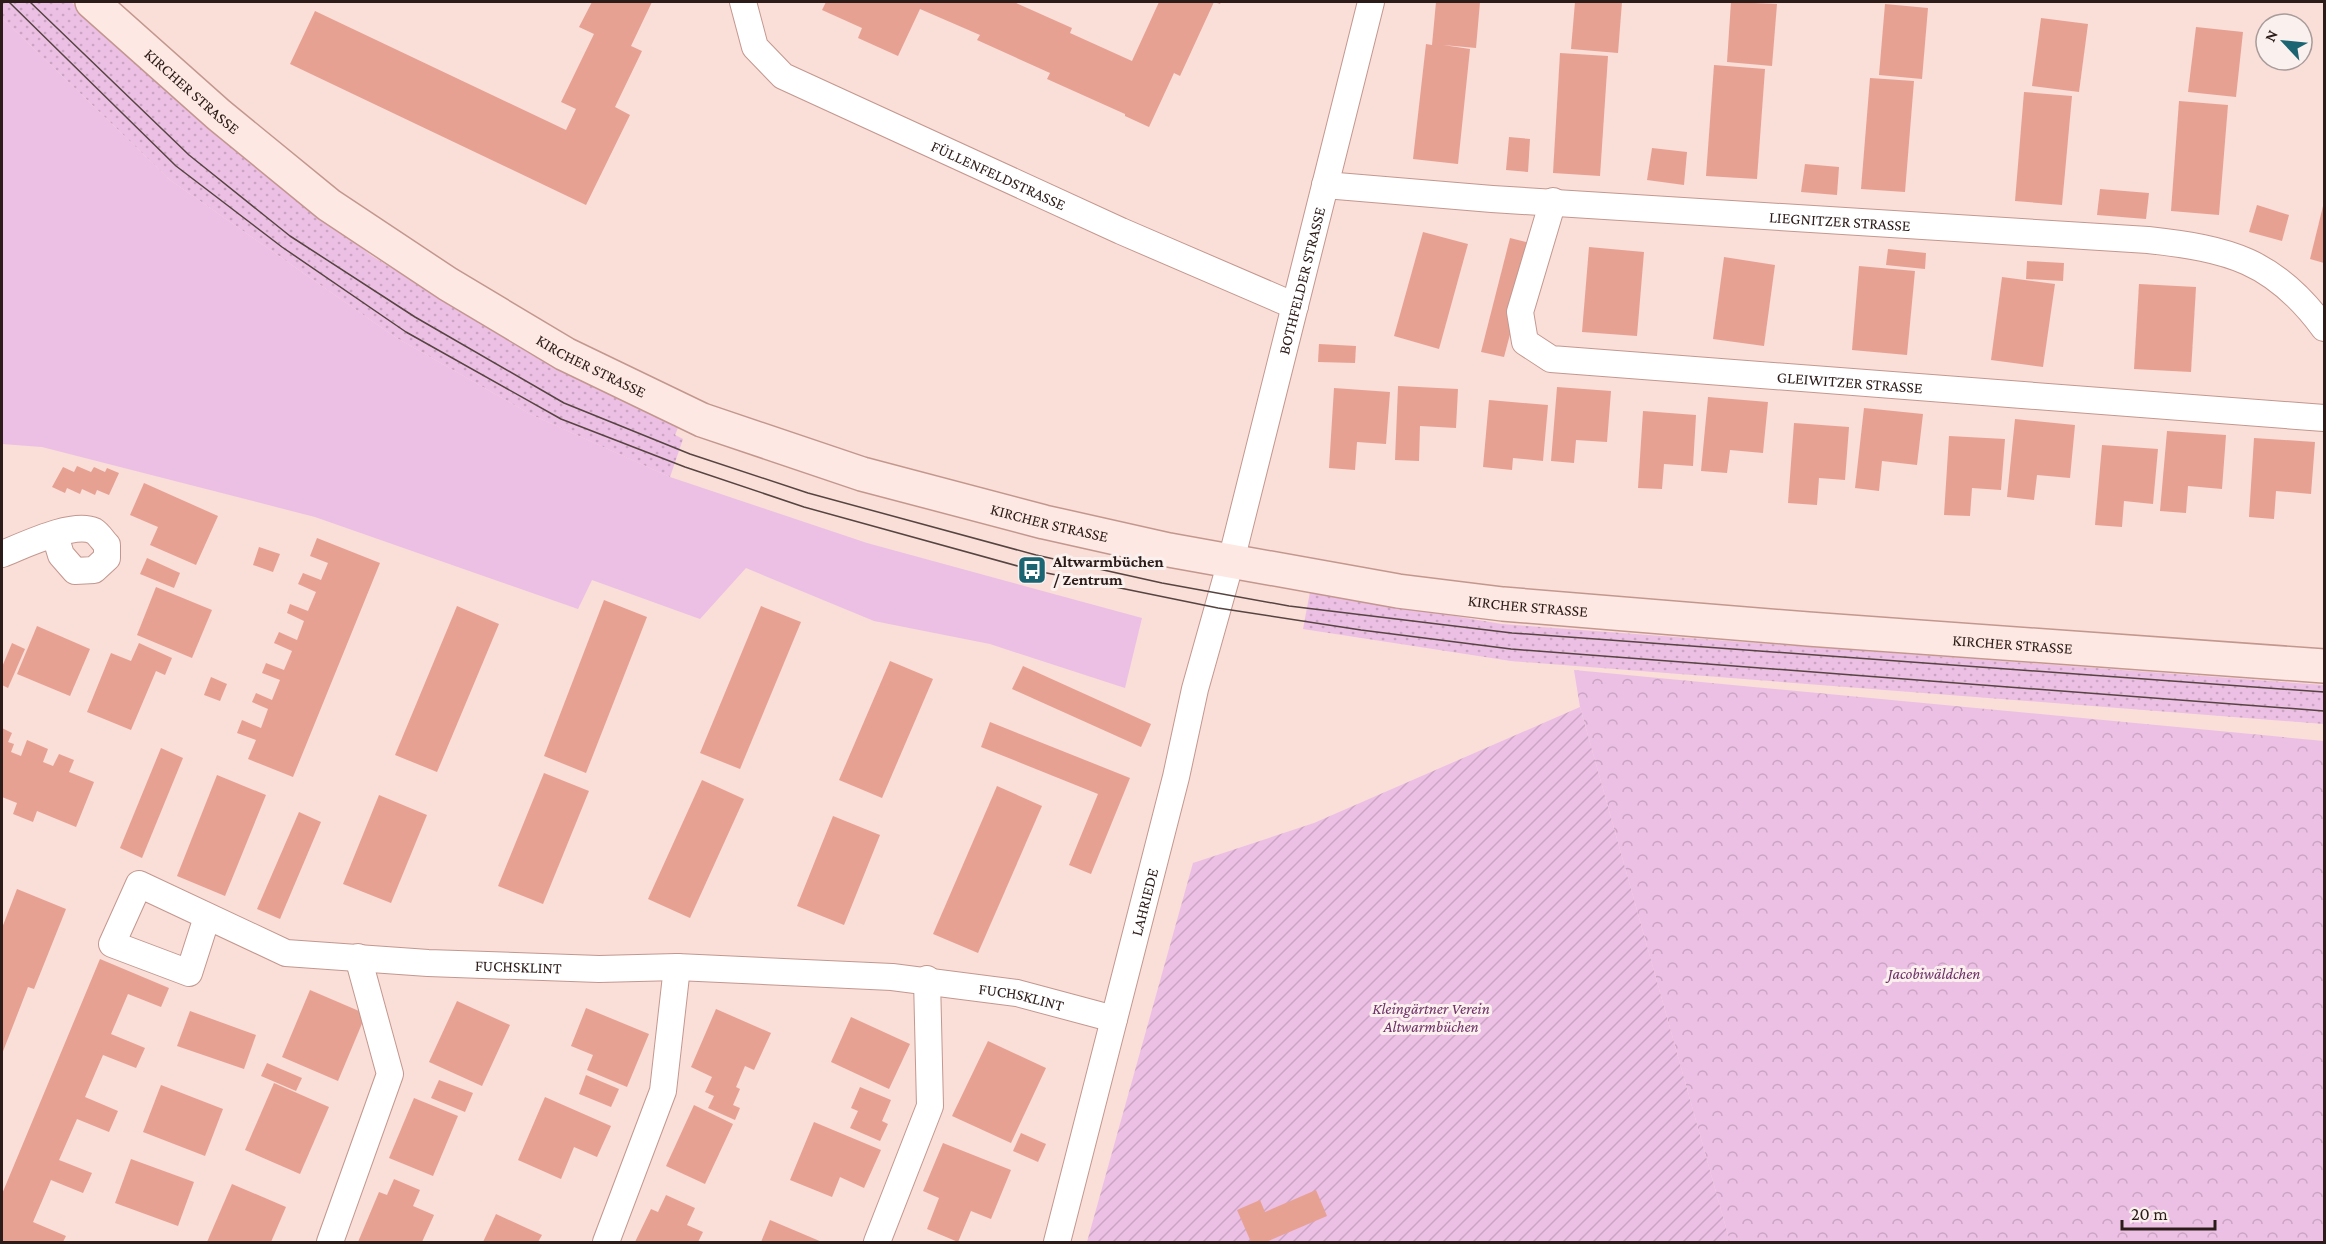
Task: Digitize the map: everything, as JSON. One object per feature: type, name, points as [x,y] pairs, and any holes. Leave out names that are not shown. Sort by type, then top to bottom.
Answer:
[{"type":"main road","name":"KIRCHER STRASSE","points":[[92,2],[219,115],[328,205],[448,284],[565,354],[702,420],[862,474],[1044,522],[1231,561],[1398,591],[1503,604],[2325,666]]},
{"type":"street","name":"FÜLLENFELDSTRASSE","points":[[743,2],[756,47],[783,76],[1121,231],[1295,306]]},
{"type":"street","name":"BOTHFELDER STRASSE","points":[[1231,561],[1371,2]]},
{"type":"street","name":"LIEGNITZER STRASSE","points":[[1325,185],[2148,240],[2201,246],[2241,258],[2280,280],[2305,302],[2325,328]]},
{"type":"street","name":"GLEIWITZER STRASSE","points":[[1553,201],[1520,312],[1525,342],[1551,358],[2325,418]]},
{"type":"street","points":[[2,554],[55,535]]},
{"type":"street","name":"LAHRIEDE","points":[[1057,1242],[1176,777],[1195,688],[1231,561]]},
{"type":"street","name":"FUCHSKLINT","points":[[207,917],[286,954],[428,963],[576,968],[677,967],[927,979],[1017,993],[1114,1020]]},
{"type":"street","points":[[330,1242],[390,1074],[358,957]]},
{"type":"street","points":[[606,1242],[663,1091],[677,967]]},
{"type":"street","points":[[877,1242],[930,1106],[927,979]]},
{"type":"green space","points":[[2,2],[71,2],[208,128],[372,256],[570,376],[680,423],[675,435],[683,439],[670,477],[530,414],[395,337],[170,180],[2,18]]},
{"type":"green space","points":[[2,18],[170,180],[395,337],[530,414],[670,477],[867,543],[1142,618],[1125,688],[990,644],[874,621],[746,568],[700,619],[592,580],[578,609],[315,517],[42,447],[2,444]]},
{"type":"green space","points":[[1310,592],[1502,624],[2324,685],[2324,724],[1511,661],[1303,629]]},
{"type":"green space","name":"Jacobiwäldchen","points":[[1574,670],[2324,741],[2324,1242],[1730,1242],[1580,707]]},
{"type":"green space","name":"Kleingärtner Verein Altwarmbüchen","points":[[1580,707],[1730,1242],[1087,1242],[1193,863],[1314,823]]},
{"type":"building","points":[[592,2],[652,2],[631,46],[642,51],[615,107],[630,115],[586,205],[290,64],[315,11],[566,130],[576,109],[561,102],[594,34],[579,27]]},
{"type":"building","points":[[826,2],[1014,2],[1072,28],[1070,33],[1132,61],[1159,2],[1214,2],[1180,76],[1174,73],[1149,127],[1047,79],[1050,73],[977,40],[980,35],[920,9],[898,56],[858,38],[862,28],[822,10]]},
{"type":"building","points":[[1436,2],[1480,2],[1476,48],[1443,45],[1470,49],[1458,164],[1413,159],[1426,44],[1432,45]]},
{"type":"building","points":[[1575,2],[1622,2],[1618,53],[1571,49]]},
{"type":"building","points":[[1731,2],[1777,4],[1772,66],[1727,62]]},
{"type":"building","points":[[1885,4],[1928,8],[1922,79],[1879,75]]},
{"type":"building","points":[[2041,18],[2088,24],[2079,92],[2032,86]]},
{"type":"building","points":[[2196,27],[2243,32],[2236,97],[2188,92]]},
{"type":"building","points":[[1560,53],[1608,56],[1600,176],[1553,173]]},
{"type":"building","points":[[1714,65],[1765,69],[1757,179],[1706,176]]},
{"type":"building","points":[[1870,78],[1914,81],[1905,192],[1861,189]]},
{"type":"building","points":[[2024,92],[2072,96],[2062,205],[2015,201]]},
{"type":"building","points":[[2179,101],[2228,105],[2219,215],[2171,211]]},
{"type":"building","points":[[1509,137],[1530,139],[1528,172],[1506,170]]},
{"type":"building","points":[[1652,148],[1687,152],[1684,185],[1647,180]]},
{"type":"building","points":[[1805,164],[1839,167],[1837,195],[1801,192]]},
{"type":"building","points":[[2100,189],[2149,193],[2146,219],[2097,215]]},
{"type":"building","points":[[2324,202],[2324,263],[2310,259]]},
{"type":"building","points":[[2257,205],[2289,215],[2282,241],[2249,232]]},
{"type":"building","points":[[1423,232],[1468,244],[1439,349],[1394,336]]},
{"type":"building","points":[[1510,238],[1534,244],[1504,357],[1481,352]]},
{"type":"building","points":[[1589,247],[1644,252],[1637,336],[1582,332]]},
{"type":"building","points":[[1888,249],[1926,253],[1925,269],[1886,265]]},
{"type":"building","points":[[1724,257],[1775,265],[1764,346],[1713,339]]},
{"type":"building","points":[[2027,261],[2064,263],[2063,281],[2026,279]]},
{"type":"building","points":[[1859,266],[1915,271],[1907,355],[1852,350]]},
{"type":"building","points":[[2002,277],[2055,284],[2043,367],[1991,360]]},
{"type":"building","points":[[2139,284],[2196,287],[2191,372],[2134,369]]},
{"type":"building","points":[[1319,344],[1356,346],[1355,363],[1318,362]]},
{"type":"building","points":[[1398,386],[1458,389],[1456,428],[1420,426],[1419,461],[1395,460]]},
{"type":"building","points":[[1557,387],[1611,391],[1607,442],[1576,440],[1574,463],[1551,461]]},
{"type":"building","points":[[1334,388],[1390,392],[1386,444],[1357,442],[1355,470],[1329,468]]},
{"type":"building","points":[[1708,397],[1768,402],[1763,453],[1730,450],[1727,473],[1701,471]]},
{"type":"building","points":[[1489,400],[1548,405],[1543,461],[1513,458],[1512,470],[1483,467]]},
{"type":"building","points":[[1864,408],[1923,414],[1917,465],[1882,461],[1879,491],[1855,488]]},
{"type":"building","points":[[1643,411],[1696,415],[1693,466],[1664,464],[1662,489],[1638,488]]},
{"type":"building","points":[[2015,419],[2075,425],[2070,478],[2037,475],[2034,500],[2007,497]]},
{"type":"building","points":[[1794,423],[1849,427],[1845,480],[1819,478],[1817,505],[1788,503]]},
{"type":"building","points":[[2167,431],[2226,435],[2222,489],[2188,486],[2186,513],[2160,511]]},
{"type":"building","points":[[1949,436],[2005,439],[2001,490],[1972,488],[1970,516],[1944,515]]},
{"type":"building","points":[[2254,438],[2315,442],[2311,494],[2276,491],[2274,519],[2249,517]]},
{"type":"building","points":[[2102,445],[2158,449],[2153,504],[2124,501],[2122,527],[2095,525]]},
{"type":"building","points":[[77,466],[91,472],[94,467],[105,472],[107,468],[119,473],[109,495],[97,490],[95,495],[82,489],[80,494],[67,488],[65,493],[52,487],[63,467],[74,472]]},
{"type":"building","points":[[144,483],[218,516],[196,565],[150,545],[158,527],[130,515]]},
{"type":"building","points":[[317,538],[380,563],[293,777],[248,759],[256,740],[237,733],[242,720],[261,728],[268,709],[252,702],[256,693],[272,700],[280,680],[262,673],[266,663],[284,670],[292,651],[274,643],[279,632],[297,640],[304,621],[287,613],[290,604],[308,611],[316,592],[298,584],[303,573],[321,580],[328,563],[310,556]]},
{"type":"building","points":[[259,547],[280,554],[273,572],[253,565]]},
{"type":"building","points":[[147,558],[180,573],[174,588],[140,574]]},
{"type":"building","points":[[156,587],[212,610],[192,658],[137,635]]},
{"type":"building","points":[[604,600],[647,617],[586,773],[544,756]]},
{"type":"building","points":[[457,606],[499,624],[437,772],[395,755]]},
{"type":"building","points":[[761,606],[801,622],[740,769],[700,753]]},
{"type":"building","points":[[37,626],[90,649],[70,696],[17,674]]},
{"type":"building","points":[[12,643],[25,649],[8,688],[2,685],[2,667]]},
{"type":"building","points":[[139,643],[172,658],[165,675],[156,671],[131,730],[87,712],[111,653],[131,661]]},
{"type":"building","points":[[890,661],[933,679],[882,798],[839,780]]},
{"type":"building","points":[[1023,666],[1151,724],[1141,747],[1012,689]]},
{"type":"building","points":[[211,677],[227,684],[220,701],[204,695]]},
{"type":"building","points":[[990,722],[1130,778],[1091,874],[1069,865],[1098,794],[981,747]]},
{"type":"building","points":[[2,728],[12,733],[8,742],[14,744],[11,752],[21,756],[27,740],[48,749],[43,762],[53,766],[59,754],[74,760],[69,772],[94,782],[76,827],[37,811],[33,822],[13,814],[17,803],[2,797]]},
{"type":"building","points":[[161,748],[183,758],[142,858],[120,848]]},
{"type":"building","points":[[544,773],[589,791],[543,904],[498,886]]},
{"type":"building","points":[[217,775],[266,795],[225,896],[177,876]]},
{"type":"building","points":[[702,780],[744,799],[690,918],[648,899]]},
{"type":"building","points":[[997,786],[1042,806],[978,953],[933,934]]},
{"type":"building","points":[[379,795],[427,815],[391,903],[343,884]]},
{"type":"building","points":[[299,812],[321,822],[280,919],[257,909]]},
{"type":"building","points":[[833,816],[880,835],[844,925],[797,906]]},
{"type":"building","points":[[17,889],[66,909],[34,989],[28,987],[2,1054],[2,928]]},
{"type":"building","points":[[100,959],[169,988],[161,1007],[128,994],[111,1034],[145,1048],[136,1068],[103,1055],[85,1097],[118,1111],[109,1132],[77,1119],[59,1160],[92,1173],[83,1193],[51,1180],[33,1222],[66,1236],[63,1242],[2,1242],[2,1194]]},
{"type":"building","points":[[310,990],[366,1014],[338,1081],[282,1057]]},
{"type":"building","points":[[457,1001],[510,1025],[482,1086],[429,1062]]},
{"type":"building","points":[[586,1008],[649,1034],[627,1087],[587,1070],[593,1055],[571,1046]]},
{"type":"building","points":[[716,1009],[771,1033],[754,1070],[745,1066],[736,1087],[740,1089],[733,1105],[740,1108],[735,1120],[708,1108],[714,1096],[705,1092],[712,1077],[691,1067]]},
{"type":"building","points":[[190,1011],[256,1035],[244,1069],[177,1046]]},
{"type":"building","points":[[851,1017],[910,1044],[889,1089],[831,1062]]},
{"type":"building","points":[[988,1041],[1046,1068],[1011,1143],[952,1116]]},
{"type":"building","points":[[267,1063],[302,1078],[296,1091],[261,1076]]},
{"type":"building","points":[[586,1075],[619,1089],[611,1107],[579,1094]]},
{"type":"building","points":[[439,1080],[473,1093],[465,1112],[431,1098]]},
{"type":"building","points":[[274,1083],[329,1107],[300,1174],[245,1150]]},
{"type":"building","points":[[161,1085],[223,1109],[205,1156],[143,1132]]},
{"type":"building","points":[[860,1087],[891,1100],[882,1121],[888,1124],[880,1141],[850,1128],[858,1111],[851,1108]]},
{"type":"building","points":[[545,1097],[611,1126],[597,1157],[574,1147],[561,1179],[518,1160]]},
{"type":"building","points":[[414,1098],[458,1116],[433,1176],[389,1158]]},
{"type":"building","points":[[694,1105],[733,1124],[705,1184],[666,1166]]},
{"type":"building","points":[[814,1122],[881,1150],[864,1188],[840,1177],[832,1197],[790,1180]]},
{"type":"building","points":[[1021,1133],[1046,1144],[1038,1162],[1013,1151]]},
{"type":"building","points":[[943,1143],[1011,1170],[991,1219],[971,1211],[958,1242],[927,1229],[939,1198],[923,1191]]},
{"type":"building","points":[[131,1159],[194,1182],[178,1226],[115,1203]]},
{"type":"building","points":[[394,1179],[420,1190],[413,1206],[434,1215],[422,1242],[358,1242],[379,1192],[387,1195]]},
{"type":"building","points":[[232,1184],[286,1207],[271,1242],[207,1242]]},
{"type":"building","points":[[1316,1190],[1327,1216],[1266,1242],[1251,1242],[1237,1210],[1260,1200],[1265,1212]]},
{"type":"building","points":[[666,1195],[695,1208],[687,1225],[703,1232],[698,1242],[635,1242],[651,1209],[658,1212]]},
{"type":"building","points":[[496,1214],[542,1235],[538,1242],[483,1242]]},
{"type":"building","points":[[770,1220],[822,1242],[761,1242]]},
{"type":"tram line","points":[[9,2],[176,166],[282,247],[406,332],[561,419],[685,467],[804,507],[1032,570],[1218,608],[1361,630],[1511,649],[2324,711]]},
{"type":"tram line","points":[[30,2],[189,155],[290,236],[415,317],[564,403],[690,454],[808,493],[1036,555],[1162,583],[1289,606],[1512,633],[2324,692]]},
{"type":"place","name":"Altwarmbüchen / Zentrum","points":[[1032,570]]}]
